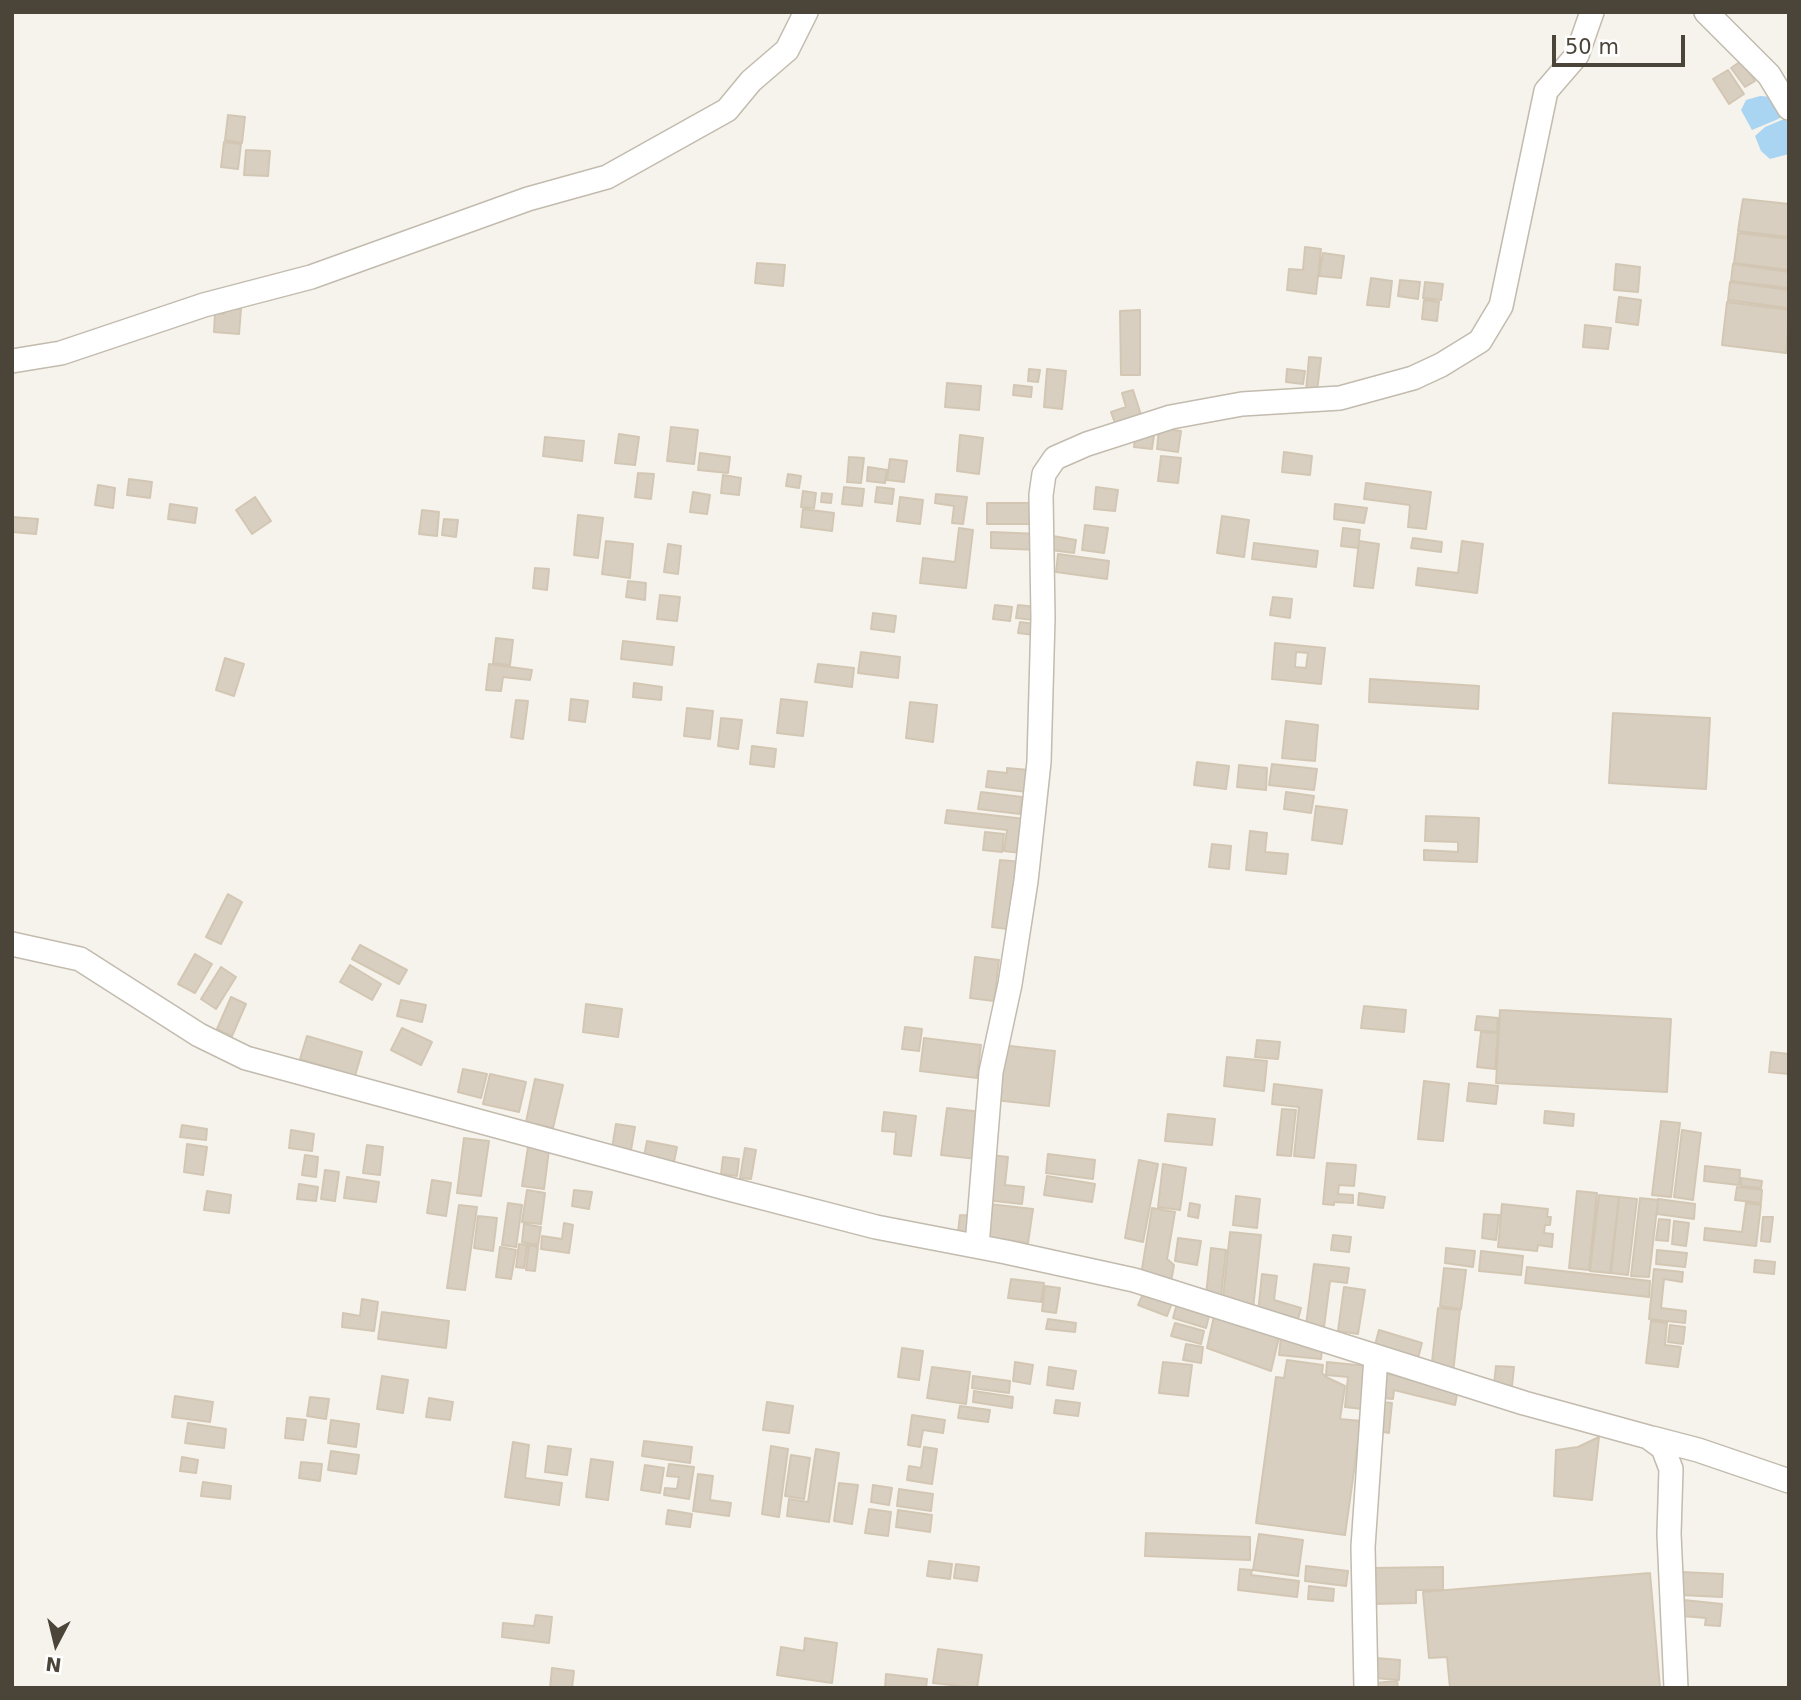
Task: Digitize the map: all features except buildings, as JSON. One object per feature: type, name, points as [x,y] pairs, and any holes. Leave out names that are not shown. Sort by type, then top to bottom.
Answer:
[{"type":"street","points":[[12,361],[61,353],[204,305],[311,277],[528,200],[607,177],[727,110],[751,81],[787,50],[806,12]]},
{"type":"street","points":[[977,1246],[991,1072],[1010,985],[1026,881],[1039,762],[1043,618],[1041,495],[1044,474],[1055,458],[1087,444],[1171,417],[1242,404],[1340,398],[1413,378],[1480,341],[1501,306],[1546,91],[1577,55],[1592,12]]},
{"type":"street","points":[[1706,12],[1769,75],[1789,108]]},
{"type":"street","points":[[12,944],[80,959],[199,1035],[246,1058],[876,1227],[1134,1280],[1524,1402],[1698,1450],[1789,1481]]},
{"type":"street","points":[[1366,1688],[1363,1547],[1376,1357]]},
{"type":"street","points":[[1648,1437],[1663,1448],[1671,1469],[1669,1534],[1676,1688]]},
{"type":"water","points":[[1760,96],[1771,97],[1781,113],[1780,118],[1752,130],[1741,110],[1746,100]]},
{"type":"water","points":[[1784,119],[1789,123],[1789,154],[1770,159],[1761,151],[1755,136],[1765,127]]}]
